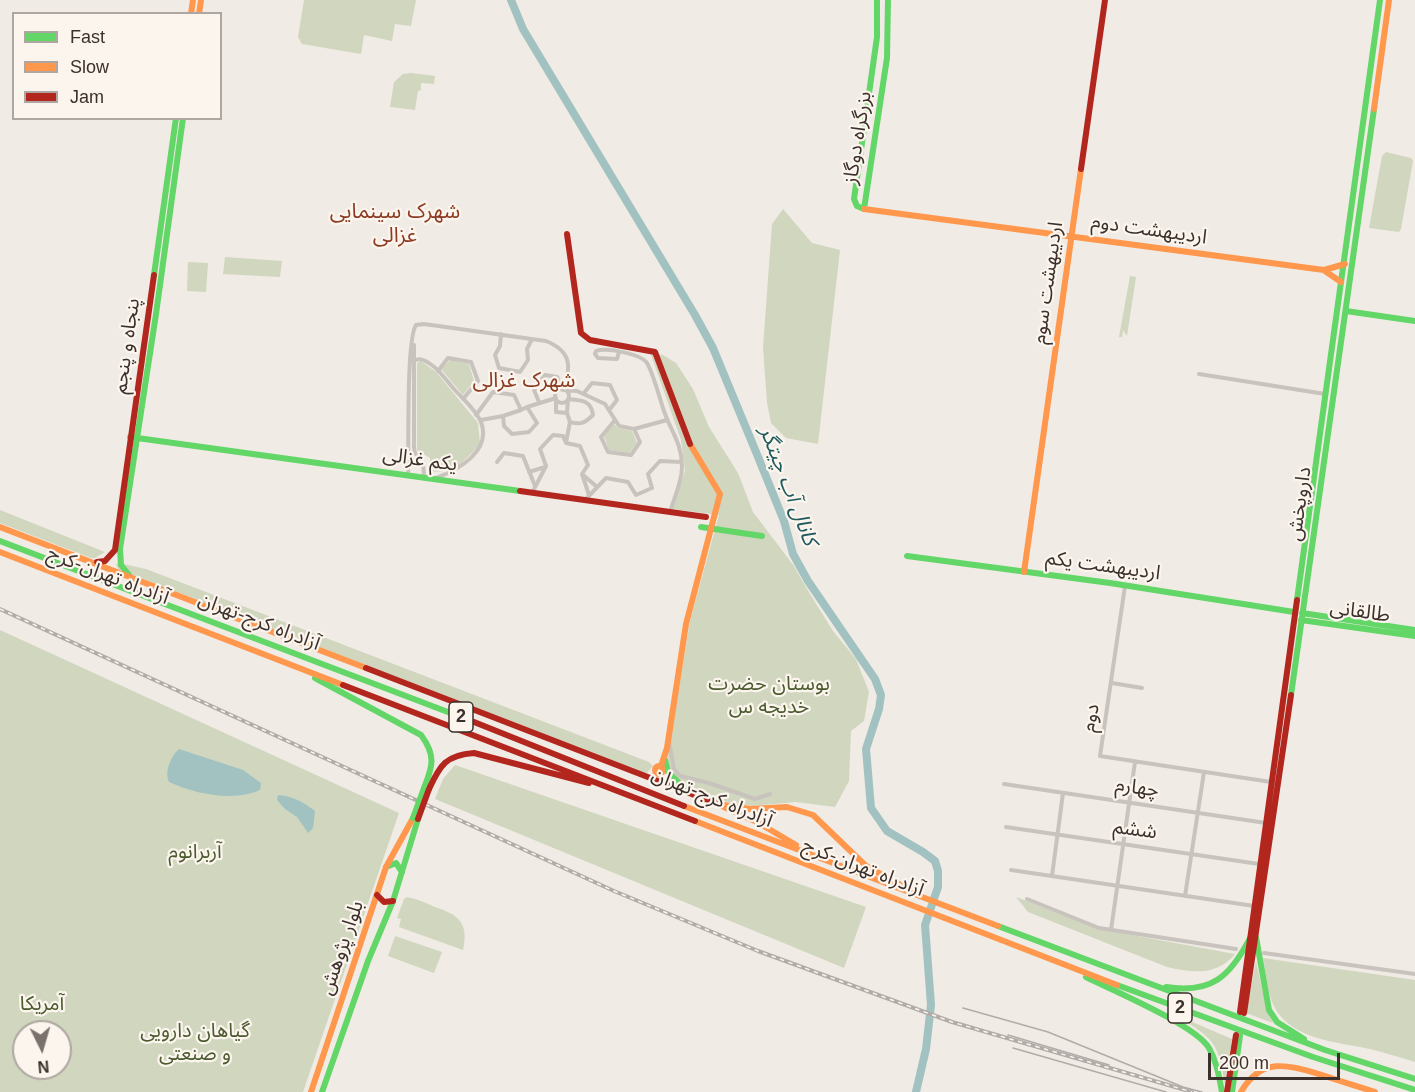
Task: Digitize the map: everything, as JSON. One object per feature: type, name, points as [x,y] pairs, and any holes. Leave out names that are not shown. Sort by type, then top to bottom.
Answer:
[{"type":"main road","name":"بزرگراه دوگاز","points":[[875,0],[877,37],[854,199],[857,206],[864,209],[881,98],[889,23],[888,0]]},
{"type":"main road","points":[[889,23],[892,0]]},
{"type":"main road","name":"اردیبهشت سوم","points":[[1024,572],[1105,0]]},
{"type":"main road","name":"داروپخش","points":[[1299,615],[1325,393],[1380,0]]},
{"type":"main road","name":"داروپخش","points":[[1253,937],[1259,864],[1346,311],[1389,0]]},
{"type":"main road","name":"پنجاه و پنجم","points":[[155,289],[176,120]]},
{"type":"main road","name":"پنجاه و پنجم","points":[[117,550],[155,289],[183,120]]},
{"type":"main road","name":"اردیبهشت دوم","points":[[864,209],[1324,270],[1344,264]]},
{"type":"main road","points":[[567,234],[581,333],[590,339],[655,352],[684,432],[696,457],[720,494],[686,624],[663,763],[668,772],[691,794]]},
{"type":"main road","points":[[1344,264],[1352,267]]},
{"type":"main road","name":"اردیبهشت دوم","points":[[1324,270],[1341,282]]},
{"type":"main road","points":[[1346,311],[1415,321]]},
{"type":"main road","name":"یکم غزالی","points":[[133,437],[408,476],[533,490],[706,518]]},
{"type":"main road","points":[[0,526],[713,802],[757,822],[814,855]]},
{"type":"main road","points":[[701,527],[762,536]]},
{"type":"main road","name":"آزادراه کرج-تهران","points":[[0,541],[452,713],[697,811],[1146,982],[1325,1050],[1415,1079]]},
{"type":"main road","points":[[92,562],[105,561],[117,550],[121,565],[130,576]]},
{"type":"main road","name":"آزادراه تهران-کرج","points":[[0,552],[1063,964],[1292,1050],[1415,1090]]},
{"type":"main road","name":"اردیبهشت یکم","points":[[907,556],[1125,586],[1299,615]]},
{"type":"main road","name":"طالقانی","points":[[1299,615],[1415,630]]},
{"type":"main road","name":"طالقانی","points":[[1299,615],[1415,636]]},
{"type":"main road","points":[[292,665],[421,735],[430,746],[434,761],[416,818]]},
{"type":"main road","name":"داروپخش","points":[[1242,1012],[1277,801],[1280,741]]},
{"type":"main road","points":[[426,788],[447,759],[464,753],[474,753],[582,782],[601,784]]},
{"type":"main road","points":[[662,783],[656,767],[663,763]]},
{"type":"main road","points":[[650,778],[658,773]]},
{"type":"main road","points":[[1269,798],[1274,796],[1277,801]]},
{"type":"main road","points":[[713,802],[744,809],[787,807],[813,816],[866,866],[921,896]]},
{"type":"main road","name":"بلوار پژوهش","points":[[311,1092],[386,867],[416,818]]},
{"type":"main road","name":"بلوار پژوهش","points":[[322,1092],[368,961],[393,901],[416,818]]},
{"type":"main road","points":[[386,867],[396,863],[402,872]]},
{"type":"main road","points":[[377,895],[384,902],[393,901]]},
{"type":"main road","points":[[1146,982],[1185,989],[1198,988],[1212,983],[1237,965],[1253,937]]},
{"type":"main road","points":[[1253,937],[1272,1016],[1290,1031],[1325,1050]]},
{"type":"main road","points":[[1063,964],[1197,1035],[1208,1047],[1218,1069],[1222,1092]]},
{"type":"main road","points":[[1227,1092],[1238,1036],[1232,1092]]},
{"type":"main road","points":[[1241,1092],[1253,1075],[1263,1068],[1276,1064],[1289,1065],[1375,1092]]},
{"type":"street","points":[[408,476],[412,431],[413,332],[416,325],[424,324],[501,334],[553,344],[566,357],[569,368],[563,390]]},
{"type":"street","points":[[501,334],[500,346],[495,355],[499,368],[520,372],[528,360],[527,349],[532,339]]},
{"type":"street","points":[[619,352],[617,359],[611,360],[598,358],[595,354],[599,350],[619,352],[638,356],[647,362],[667,420],[678,438],[681,475],[670,512]]},
{"type":"street","points":[[438,370],[448,358],[471,362],[478,381],[463,399]]},
{"type":"street","points":[[412,362],[422,360],[438,370],[480,420],[481,444],[477,451],[458,469],[436,478]]},
{"type":"street","points":[[1199,374],[1325,393]]},
{"type":"street","points":[[539,402],[534,390],[545,375],[557,377],[563,390],[568,393],[567,413],[570,422],[566,443]]},
{"type":"street","points":[[583,393],[592,383],[610,385],[617,400],[610,409]]},
{"type":"street","points":[[567,413],[556,412],[557,392],[563,390],[583,393],[605,404],[619,426],[634,429],[667,420]]},
{"type":"street","points":[[556,398],[560,403],[577,391]]},
{"type":"street","points":[[476,415],[493,392],[514,395],[521,410]]},
{"type":"street","points":[[480,420],[503,416],[556,398]]},
{"type":"street","points":[[568,399],[587,402],[592,408],[593,415],[586,422],[578,425],[570,422]]},
{"type":"street","points":[[503,416],[504,426],[512,434],[529,432],[537,423],[527,407]]},
{"type":"street","points":[[615,420],[601,437],[608,452],[631,455],[640,442],[634,429]]},
{"type":"street","points":[[412,431],[414,448],[423,462],[424,477]]},
{"type":"street","points":[[533,490],[546,466],[540,449],[553,435],[563,436],[566,443]]},
{"type":"street","points":[[566,443],[580,446],[588,465],[582,474],[587,498]]},
{"type":"street","points":[[497,462],[504,453],[523,456],[530,472],[533,490]]},
{"type":"street","points":[[409,460],[420,457]]},
{"type":"street","points":[[587,498],[606,478],[628,482],[636,495],[652,488],[648,474],[660,461],[681,462]]},
{"type":"street","points":[[530,472],[546,466]]},
{"type":"street","points":[[582,474],[597,487]]},
{"type":"street","name":"دوم","points":[[1125,586],[1100,756],[1271,782]]},
{"type":"street","points":[[1112,683],[1142,688]]},
{"type":"street","points":[[668,736],[674,769],[680,776],[709,783],[755,799],[770,794]]},
{"type":"street","points":[[1111,930],[1135,762]]},
{"type":"street","points":[[1185,896],[1204,772]]},
{"type":"street","name":"چهارم","points":[[1004,784],[1266,823]]},
{"type":"street","points":[[1053,876],[1063,793]]},
{"type":"street","name":"ششم","points":[[1006,827],[1259,864]]},
{"type":"street","points":[[1011,870],[1254,906]]},
{"type":"street","points":[[1027,899],[1099,928],[1236,949]]},
{"type":"street","points":[[1264,953],[1415,974]]},
{"type":"green space","points":[[304,0],[416,0],[411,26],[395,24],[392,41],[364,35],[361,54],[302,44],[298,37]]},
{"type":"green space","points":[[403,74],[435,76],[434,84],[421,83],[415,110],[390,107],[394,82]]},
{"type":"green space","points":[[1386,152],[1411,158],[1413,161],[1399,232],[1369,228],[1382,156]]},
{"type":"green space","points":[[783,209],[812,243],[840,250],[818,444],[786,438],[771,423],[767,403],[763,347],[772,224]]},
{"type":"green space","points":[[225,257],[282,261],[280,277],[223,274]]},
{"type":"green space","points":[[188,262],[208,263],[206,292],[187,291]]},
{"type":"green space","points":[[1130,276],[1136,277],[1127,336],[1123,330],[1122,337],[1119,337]]},
{"type":"green space","name":"بوستان حضرت خدیجه س","points":[[650,352],[663,355],[676,363],[693,389],[709,427],[738,473],[753,512],[794,566],[833,631],[856,659],[869,692],[864,721],[851,731],[849,781],[835,807],[796,802],[752,806],[711,799],[681,783],[672,774],[667,761],[690,621],[719,515],[672,509],[685,471],[681,440]]},
{"type":"green space","points":[[450,360],[469,364],[474,381],[463,395],[441,369]]},
{"type":"green space","points":[[421,361],[436,372],[478,423],[480,443],[458,466],[446,471],[431,472],[430,458],[417,450],[417,363]]},
{"type":"green space","points":[[614,424],[618,428],[632,431],[637,443],[629,453],[609,450],[604,436]]},
{"type":"green space","points":[[0,510],[105,552],[91,558],[0,523]]},
{"type":"green space","points":[[116,564],[146,569],[649,762],[653,766],[647,773],[643,773],[118,569]]},
{"type":"green space","points":[[0,630],[399,813],[303,1092],[0,1092]]},
{"type":"green space","points":[[455,765],[866,907],[844,968],[435,799],[443,779]]},
{"type":"green space","points":[[407,897],[456,917],[465,933],[463,950],[399,927],[401,919],[397,918],[404,899]]},
{"type":"green space","points":[[1016,897],[1099,929],[1235,954],[1220,966],[1204,971],[1186,971],[1167,967],[1028,912]]},
{"type":"green space","points":[[395,936],[442,952],[434,973],[388,956]]},
{"type":"green space","points":[[1263,958],[1415,980],[1415,1062],[1370,1049],[1317,1038],[1293,1027],[1283,1019],[1272,1002]]},
{"type":"green space","points":[[1256,961],[1267,1011],[1273,1023],[1246,1013]]},
{"type":"green space","points":[[1176,1015],[1232,1039],[1225,1085],[1220,1058],[1212,1042]]},
{"type":"water","points":[[179,749],[243,770],[261,783],[260,790],[238,796],[214,795],[190,790],[169,782],[167,774],[169,764]]},
{"type":"water","points":[[278,795],[298,800],[315,811],[313,828],[308,833],[297,817],[277,800]]},
{"type":"waterway","name":"کانال آب چیتگر","points":[[511,0],[523,29],[713,348],[784,521],[793,554],[808,581],[875,679],[881,695],[879,709],[866,749],[871,808],[887,831],[935,861],[938,871],[938,887],[925,925],[931,1005],[926,1049],[916,1092]]},
{"type":"tram line","points":[[963,1008],[1048,1032],[1183,1087],[1202,1092]]},
{"type":"tram line","points":[[1008,1035],[1109,1065]]},
{"type":"tram line","points":[[1013,1048],[1166,1092]]},
{"type":"railway","points":[[0,609],[614,891],[758,951],[952,1022],[1192,1092]]},
{"type":"traffic: fast","points":[[877,0],[877,37],[854,199],[857,206],[864,209],[887,58],[888,0]]},
{"type":"traffic: fast","points":[[1297,600],[1380,0]]},
{"type":"traffic: fast","points":[[1291,695],[1374,109]]},
{"type":"traffic: fast","points":[[154,275],[176,120]]},
{"type":"traffic: fast","points":[[129,575],[121,565],[120,549],[183,120]]},
{"type":"traffic: fast","points":[[1346,311],[1415,321]]},
{"type":"traffic: fast","points":[[130,437],[520,491]]},
{"type":"traffic: fast","points":[[701,527],[762,536]]},
{"type":"traffic: fast","points":[[0,541],[474,722]]},
{"type":"traffic: fast","points":[[907,556],[1110,583],[1294,612]]},
{"type":"traffic: fast","points":[[1302,613],[1415,630]]},
{"type":"traffic: fast","points":[[1301,620],[1415,636]]},
{"type":"traffic: fast","points":[[315,678],[421,735],[429,749],[432,761],[424,788]]},
{"type":"traffic: fast","points":[[665,760],[668,772],[689,793]]},
{"type":"traffic: fast","points":[[413,818],[424,788]]},
{"type":"traffic: fast","points":[[322,1092],[368,961],[393,901],[418,819]]},
{"type":"traffic: fast","points":[[386,867],[396,863],[402,872]]},
{"type":"traffic: fast","points":[[998,926],[1325,1050],[1415,1079]]},
{"type":"traffic: fast","points":[[1256,937],[1269,1010],[1277,1022],[1304,1039]]},
{"type":"traffic: fast","points":[[1166,987],[1195,988],[1217,980],[1235,963],[1250,938]]},
{"type":"traffic: fast","points":[[1086,977],[1171,1019],[1201,1039],[1209,1048],[1214,1059],[1222,1092]]},
{"type":"traffic: fast","points":[[1117,985],[1313,1057],[1415,1090]]},
{"type":"traffic: fast","points":[[1232,1092],[1240,1036]]},
{"type":"traffic: slow","points":[[191,12],[193,0]]},
{"type":"traffic: slow","points":[[199,12],[201,0]]},
{"type":"traffic: slow","points":[[1374,109],[1389,0]]},
{"type":"traffic: slow","points":[[1024,572],[1081,169]]},
{"type":"traffic: slow","points":[[864,209],[1324,270],[1345,264]]},
{"type":"traffic: slow","points":[[1325,271],[1341,282]]},
{"type":"traffic: slow","points":[[661,766],[667,748],[686,624],[720,494],[690,444]]},
{"type":"traffic: slow","points":[[0,527],[366,668]]},
{"type":"traffic: slow","points":[[0,552],[343,685]]},
{"type":"traffic: slow","points":[[659,766],[663,770],[659,774],[655,770],[659,766]]},
{"type":"traffic: slow","points":[[713,802],[757,822],[796,845]]},
{"type":"traffic: slow","points":[[724,805],[750,809],[787,807],[813,815],[866,866],[906,888]]},
{"type":"traffic: slow","points":[[684,806],[998,926]]},
{"type":"traffic: slow","points":[[311,1092],[386,867],[413,818]]},
{"type":"traffic: slow","points":[[695,821],[1117,985]]},
{"type":"traffic: slow","points":[[1241,1092],[1258,1073],[1277,1066],[1310,1071],[1375,1092]]},
{"type":"traffic: jam","points":[[1081,169],[1105,0]]},
{"type":"traffic: jam","points":[[567,234],[581,333],[590,340],[655,352],[690,444]]},
{"type":"traffic: jam","points":[[97,562],[105,561],[115,550],[154,275]]},
{"type":"traffic: jam","points":[[520,491],[706,517]]},
{"type":"traffic: jam","points":[[1240,1012],[1297,600]]},
{"type":"traffic: jam","points":[[366,668],[715,803]]},
{"type":"traffic: jam","points":[[343,685],[695,821]]},
{"type":"traffic: jam","points":[[1244,1013],[1291,695]]},
{"type":"traffic: jam","points":[[474,722],[684,806]]},
{"type":"traffic: jam","points":[[429,789],[445,763],[457,756],[474,753],[589,783]]},
{"type":"traffic: jam","points":[[418,819],[429,789]]},
{"type":"traffic: jam","points":[[377,895],[384,902],[393,901]]},
{"type":"traffic: jam","points":[[1227,1092],[1236,1035]]},
{"type":"district","name":"شهرک سینمایی غزالی","points":[[395,224]]},
{"type":"district","name":"شهرک غزالی","points":[[524,381]]},
{"type":"park label","name":"آربرانوم","points":[[195,852]]},
{"type":"park label","name":"آمریکا","points":[[42,1004]]},
{"type":"park label","name":"گیاهان دارویی و صنعتی","points":[[195,1042]]}]
